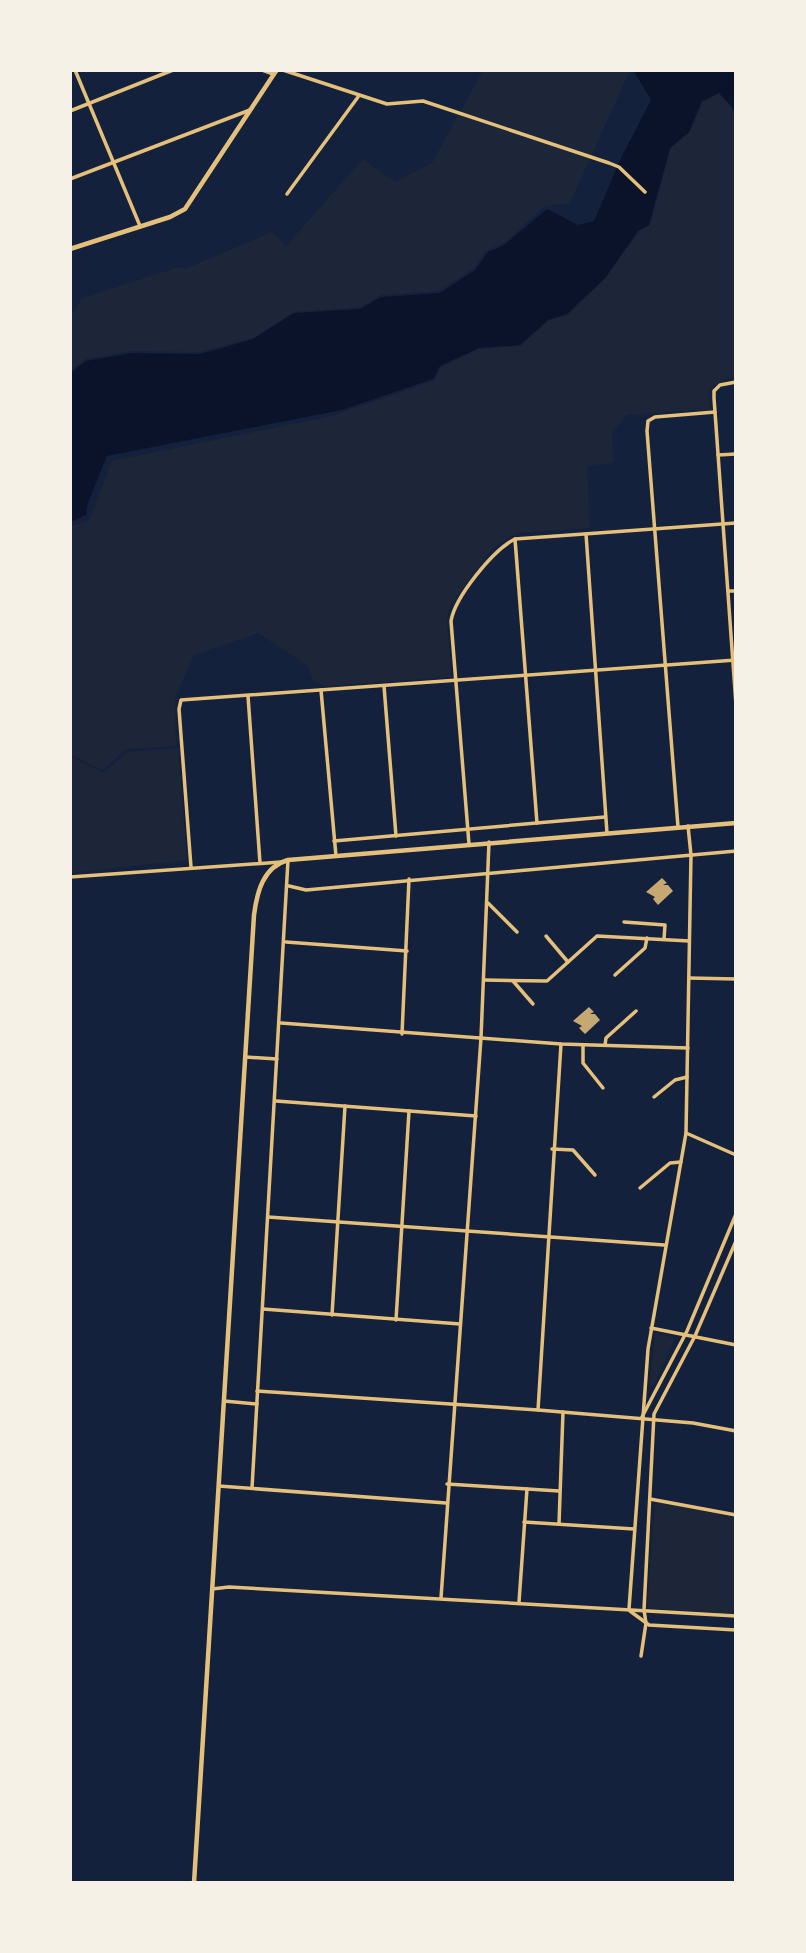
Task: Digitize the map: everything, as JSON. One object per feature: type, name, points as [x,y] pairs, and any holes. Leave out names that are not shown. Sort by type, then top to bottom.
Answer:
[{"type":"street","points":[[75,70],[140,226]]},
{"type":"street","points":[[70,111],[173,70]]},
{"type":"street","points":[[70,249],[185,209],[276,72],[262,70]]},
{"type":"street","points":[[283,70],[387,104],[424,101],[610,163],[619,167],[645,191]]},
{"type":"street","points":[[287,194],[358,96]]},
{"type":"street","points":[[70,179],[250,110]]},
{"type":"street","points":[[736,382],[720,385],[714,391],[736,705]]},
{"type":"street","points":[[678,827],[648,421],[715,412]]},
{"type":"street","points":[[718,455],[736,454]]},
{"type":"street","points":[[469,844],[451,621],[459,600],[496,552],[515,539],[736,523]]},
{"type":"street","points":[[586,534],[607,833]]},
{"type":"street","points":[[515,539],[537,823]]},
{"type":"street","points":[[728,591],[736,591]]},
{"type":"street","points":[[191,867],[178,709],[181,700],[734,660]]},
{"type":"street","points":[[384,686],[396,836]]},
{"type":"street","points":[[321,690],[336,856]]},
{"type":"street","points":[[248,696],[260,863]]},
{"type":"street","points":[[334,842],[606,817]]},
{"type":"street","points":[[70,877],[736,823]]},
{"type":"street","points":[[629,1609],[641,1419],[651,1328],[686,1133],[691,855],[688,827]]},
{"type":"street","points":[[441,1598],[447,1484],[481,1038],[490,872],[489,842]]},
{"type":"street","points":[[289,886],[306,890],[736,851]]},
{"type":"street","points":[[252,1488],[286,942],[289,886],[286,861]]},
{"type":"street","points":[[194,1883],[257,895],[265,877],[286,861]]},
{"type":"street","points":[[402,1034],[409,879]]},
{"type":"street","points":[[488,904],[517,932]]},
{"type":"street","points":[[624,922],[665,925],[664,939]]},
{"type":"street","points":[[546,936],[568,962]]},
{"type":"street","points":[[484,980],[547,981],[597,936],[689,941]]},
{"type":"street","points":[[615,975],[645,948],[647,938]]},
{"type":"street","points":[[286,942],[407,951]]},
{"type":"street","points":[[689,978],[736,979]]},
{"type":"street","points":[[513,981],[533,1004]]},
{"type":"street","points":[[605,1045],[606,1038],[636,1012]]},
{"type":"street","points":[[281,1023],[561,1044],[688,1048]]},
{"type":"street","points":[[538,1410],[552,1149],[561,1044]]},
{"type":"street","points":[[583,1045],[583,1063],[603,1088]]},
{"type":"street","points":[[246,1057],[277,1059]]},
{"type":"street","points":[[654,1097],[675,1080],[687,1077]]},
{"type":"street","points":[[276,1101],[476,1116]]},
{"type":"street","points":[[332,1315],[345,1106]]},
{"type":"street","points":[[396,1320],[409,1111]]},
{"type":"street","points":[[686,1133],[736,1155]]},
{"type":"street","points":[[552,1149],[573,1150],[595,1175]]},
{"type":"street","points":[[640,1188],[670,1163],[681,1162]]},
{"type":"street","points":[[641,1419],[685,1334],[736,1214]]},
{"type":"street","points":[[268,1217],[664,1245]]},
{"type":"street","points":[[641,1656],[646,1623],[644,1610],[653,1420],[657,1407],[695,1336],[736,1241]]},
{"type":"street","points":[[262,1309],[460,1324]]},
{"type":"street","points":[[651,1328],[736,1345]]},
{"type":"street","points":[[257,1391],[563,1412],[693,1423],[736,1431]]},
{"type":"street","points":[[224,1401],[257,1404]]},
{"type":"street","points":[[559,1524],[563,1412]]},
{"type":"street","points":[[447,1484],[559,1491]]},
{"type":"street","points":[[219,1486],[446,1503]]},
{"type":"street","points":[[519,1602],[527,1489]]},
{"type":"street","points":[[650,1499],[736,1515]]},
{"type":"street","points":[[524,1522],[634,1529]]},
{"type":"street","points":[[212,1589],[229,1587],[736,1616]]},
{"type":"street","points":[[629,1609],[646,1623],[736,1630]]},
{"type":"shaded area","points":[[483,70],[629,72],[570,203],[545,206],[504,243],[485,251],[474,268],[438,291],[381,295],[360,307],[294,312],[253,338],[200,352],[132,351],[86,359],[70,371],[70,313],[77,310],[80,299],[179,267],[185,269],[272,232],[286,246],[363,159],[395,182],[432,163]]},
{"type":"shaded area","points":[[633,70],[736,70],[736,118],[733,108],[719,93],[702,101],[689,132],[670,148],[649,225],[638,231],[605,278],[567,314],[548,320],[520,345],[479,348],[440,366],[433,379],[342,410],[107,456],[88,503],[86,515],[70,522],[70,373],[86,361],[132,353],[200,354],[253,339],[294,313],[360,309],[381,297],[440,293],[475,270],[488,252],[504,245],[547,209],[578,225],[594,221],[621,158],[651,100]]},
{"type":"shaded area","points":[[719,93],[732,109],[736,120],[736,378],[724,379],[709,390],[710,409],[627,415],[612,432],[614,463],[587,466],[590,528],[517,533],[493,548],[449,607],[447,622],[451,677],[326,686],[313,681],[308,666],[258,633],[194,655],[175,698],[176,746],[127,749],[102,770],[70,754],[70,526],[89,521],[112,461],[332,416],[434,381],[442,367],[479,349],[521,346],[548,321],[568,315],[606,278],[639,231],[650,225],[671,148],[689,133],[703,102]]},
{"type":"shaded area","points":[[178,748],[187,860],[70,873],[70,756],[103,773],[128,752]]},
{"type":"shaded area","points":[[655,1333],[675,1338],[653,1386],[650,1385]]},
{"type":"shaded area","points":[[655,1501],[736,1518],[736,1614],[647,1608]]},
{"type":"building","points":[[662,878],[667,883],[663,885],[668,885],[673,891],[658,905],[653,899],[655,897],[646,892]]},
{"type":"building","points":[[589,1007],[594,1012],[590,1014],[595,1014],[600,1020],[585,1034],[579,1028],[582,1026],[573,1021]]}]
